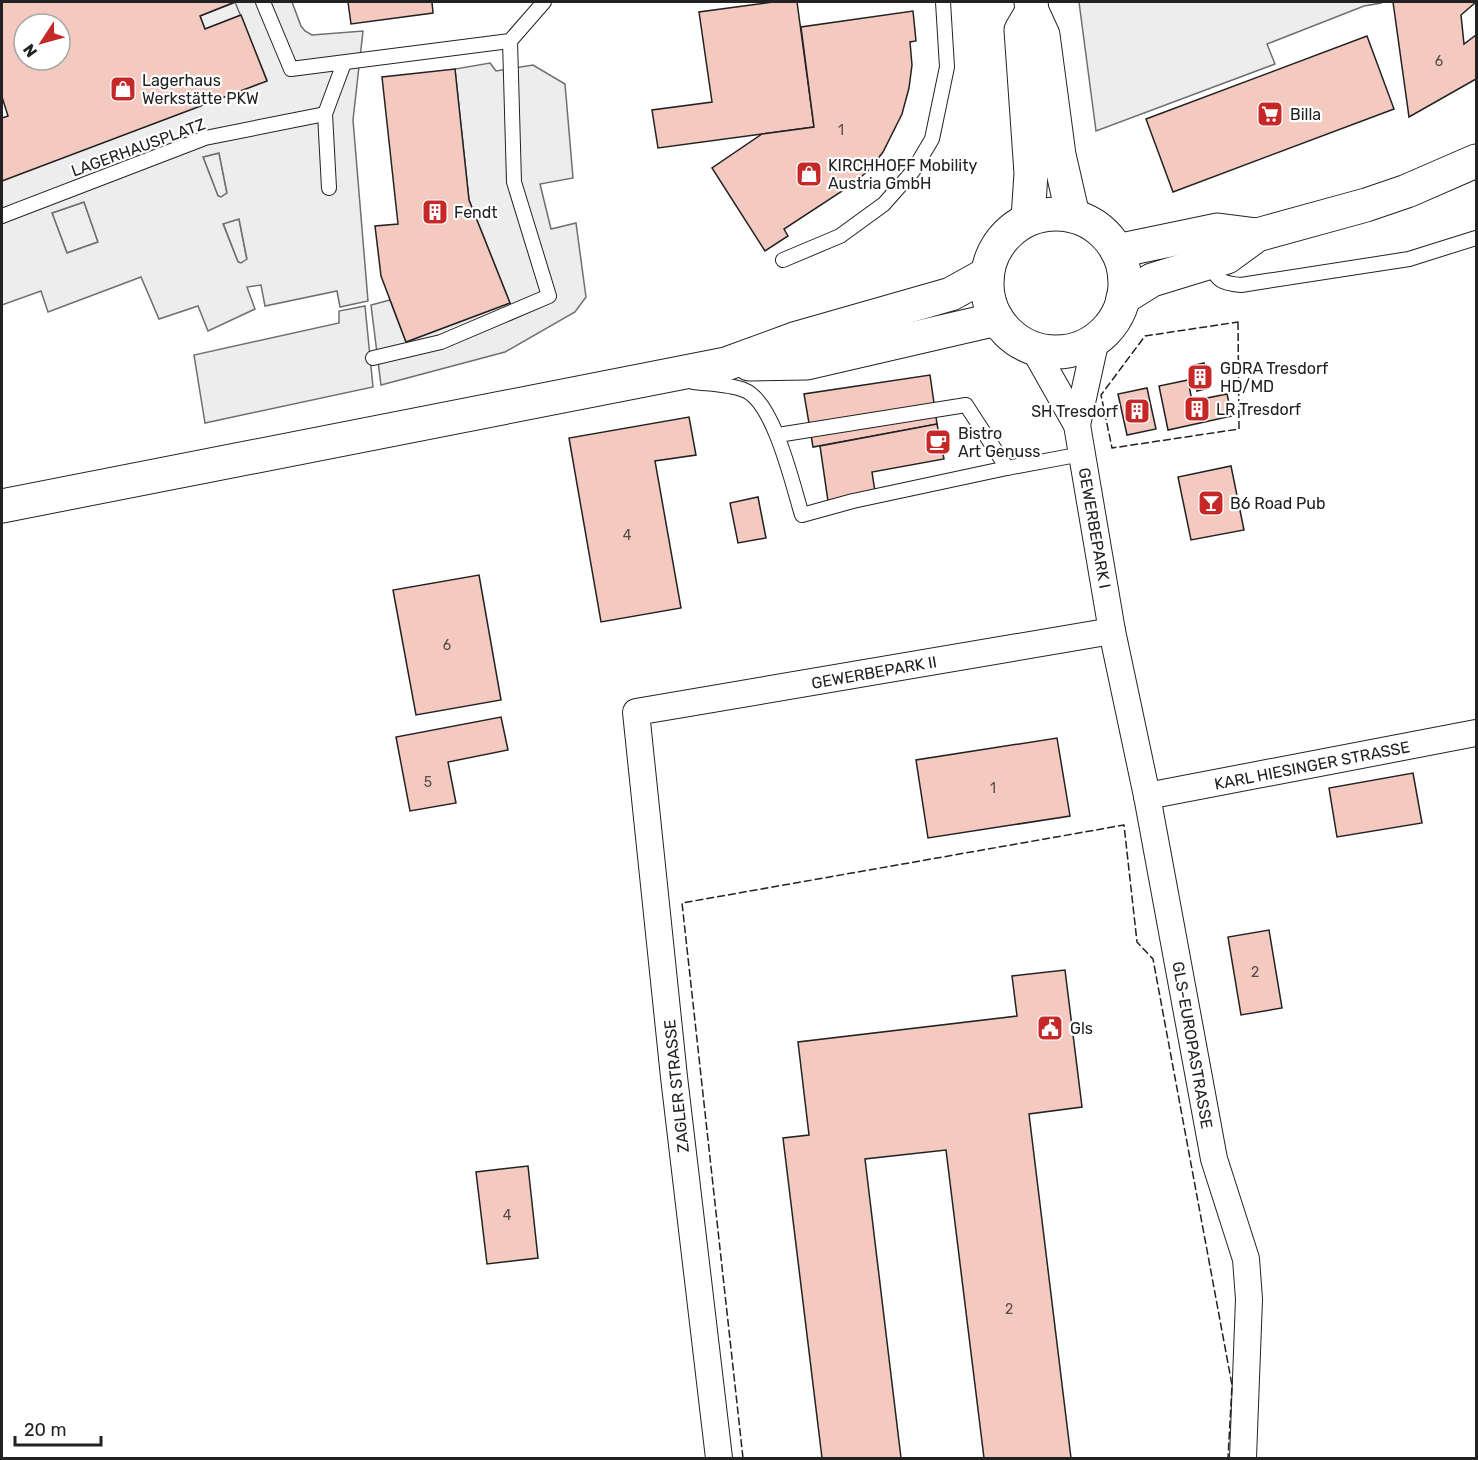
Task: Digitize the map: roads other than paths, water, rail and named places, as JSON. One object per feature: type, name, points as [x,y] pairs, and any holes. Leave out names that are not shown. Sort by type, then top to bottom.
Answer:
[{"type":"main road","points":[[1032,7],[1043,35],[1059,155],[1073,216]]},
{"type":"main road","points":[[1028,219],[1031,173],[1021,30],[1032,7]]},
{"type":"main road","points":[[1123,298],[1152,280],[1227,257],[1257,235],[1407,191],[1476,161]]},
{"type":"main road","points":[[1050,214],[1073,216],[1098,229],[1117,251],[1125,282],[1123,298],[1109,328],[1096,339],[1082,347],[1066,351],[1050,352],[1034,349],[1007,332],[990,305],[987,274],[990,260],[1005,236],[1028,219],[1050,214]]},
{"type":"main road","points":[[1117,251],[1218,230],[1257,235]]},
{"type":"main road","points":[[2,506],[726,364],[797,338],[951,294],[987,274]]},
{"type":"main road","points":[[726,364],[807,363],[997,319]]},
{"type":"street","name":"GEWERBEPARK I","points":[[1077,425],[1096,339]]},
{"type":"street","name":"GEWERBEPARK I","points":[[1034,349],[1077,425],[1112,631]]},
{"type":"street","name":"GEWERBEPARK II","points":[[636,712],[1112,631]]},
{"type":"street","name":"GLS-EUROPASTRASSE","points":[[1112,631],[1147,796],[1214,1159],[1242,1244],[1249,1277],[1243,1458]]},
{"type":"street","name":"ZAGLER STRASSE","points":[[636,712],[674,1077],[719,1458]]},
{"type":"street","name":"KARL HIESINGER STRASSE","points":[[1147,796],[1476,734]]},
{"type":"lane","points":[[264,2],[291,69],[510,41],[544,2]]},
{"type":"lane","points":[[783,260],[840,236],[884,204],[913,171],[932,139],[947,68],[943,2]]},
{"type":"lane","points":[[373,358],[441,342],[549,296],[514,182],[510,41]]},
{"type":"lane","points":[[329,188],[325,114],[344,63]]},
{"type":"lane","name":"LAGERHAUSPLATZ","points":[[2,216],[205,138],[325,114]]},
{"type":"lane","points":[[1208,262],[1216,277],[1225,283],[1241,285],[1409,259],[1476,238]]},
{"type":"lane","points":[[661,377],[746,390],[755,397],[778,435],[802,515],[853,501],[1082,454]]},
{"type":"lane","points":[[778,435],[966,405],[1007,468]]},
{"type":"place","name":"Lagerhaus Werkstätte PKW","points":[[123,89]]},
{"type":"place","name":"Billa","points":[[1270,114]]},
{"type":"place","name":"KIRCHHOFF Mobility Austria GmbH","points":[[809,174]]},
{"type":"place","name":"Fendt","points":[[435,212]]},
{"type":"place","name":"GDRA Tresdorf HD/MD","points":[[1200,377]]},
{"type":"place","name":"LR Tresdorf","points":[[1197,409]]},
{"type":"place","name":"SH Tresdorf","points":[[1137,411]]},
{"type":"place","name":"Bistro Art Genuss","points":[[938,442]]},
{"type":"place","name":"B6 Road Pub","points":[[1211,503]]},
{"type":"place","name":"Gls","points":[[1050,1028]]}]
